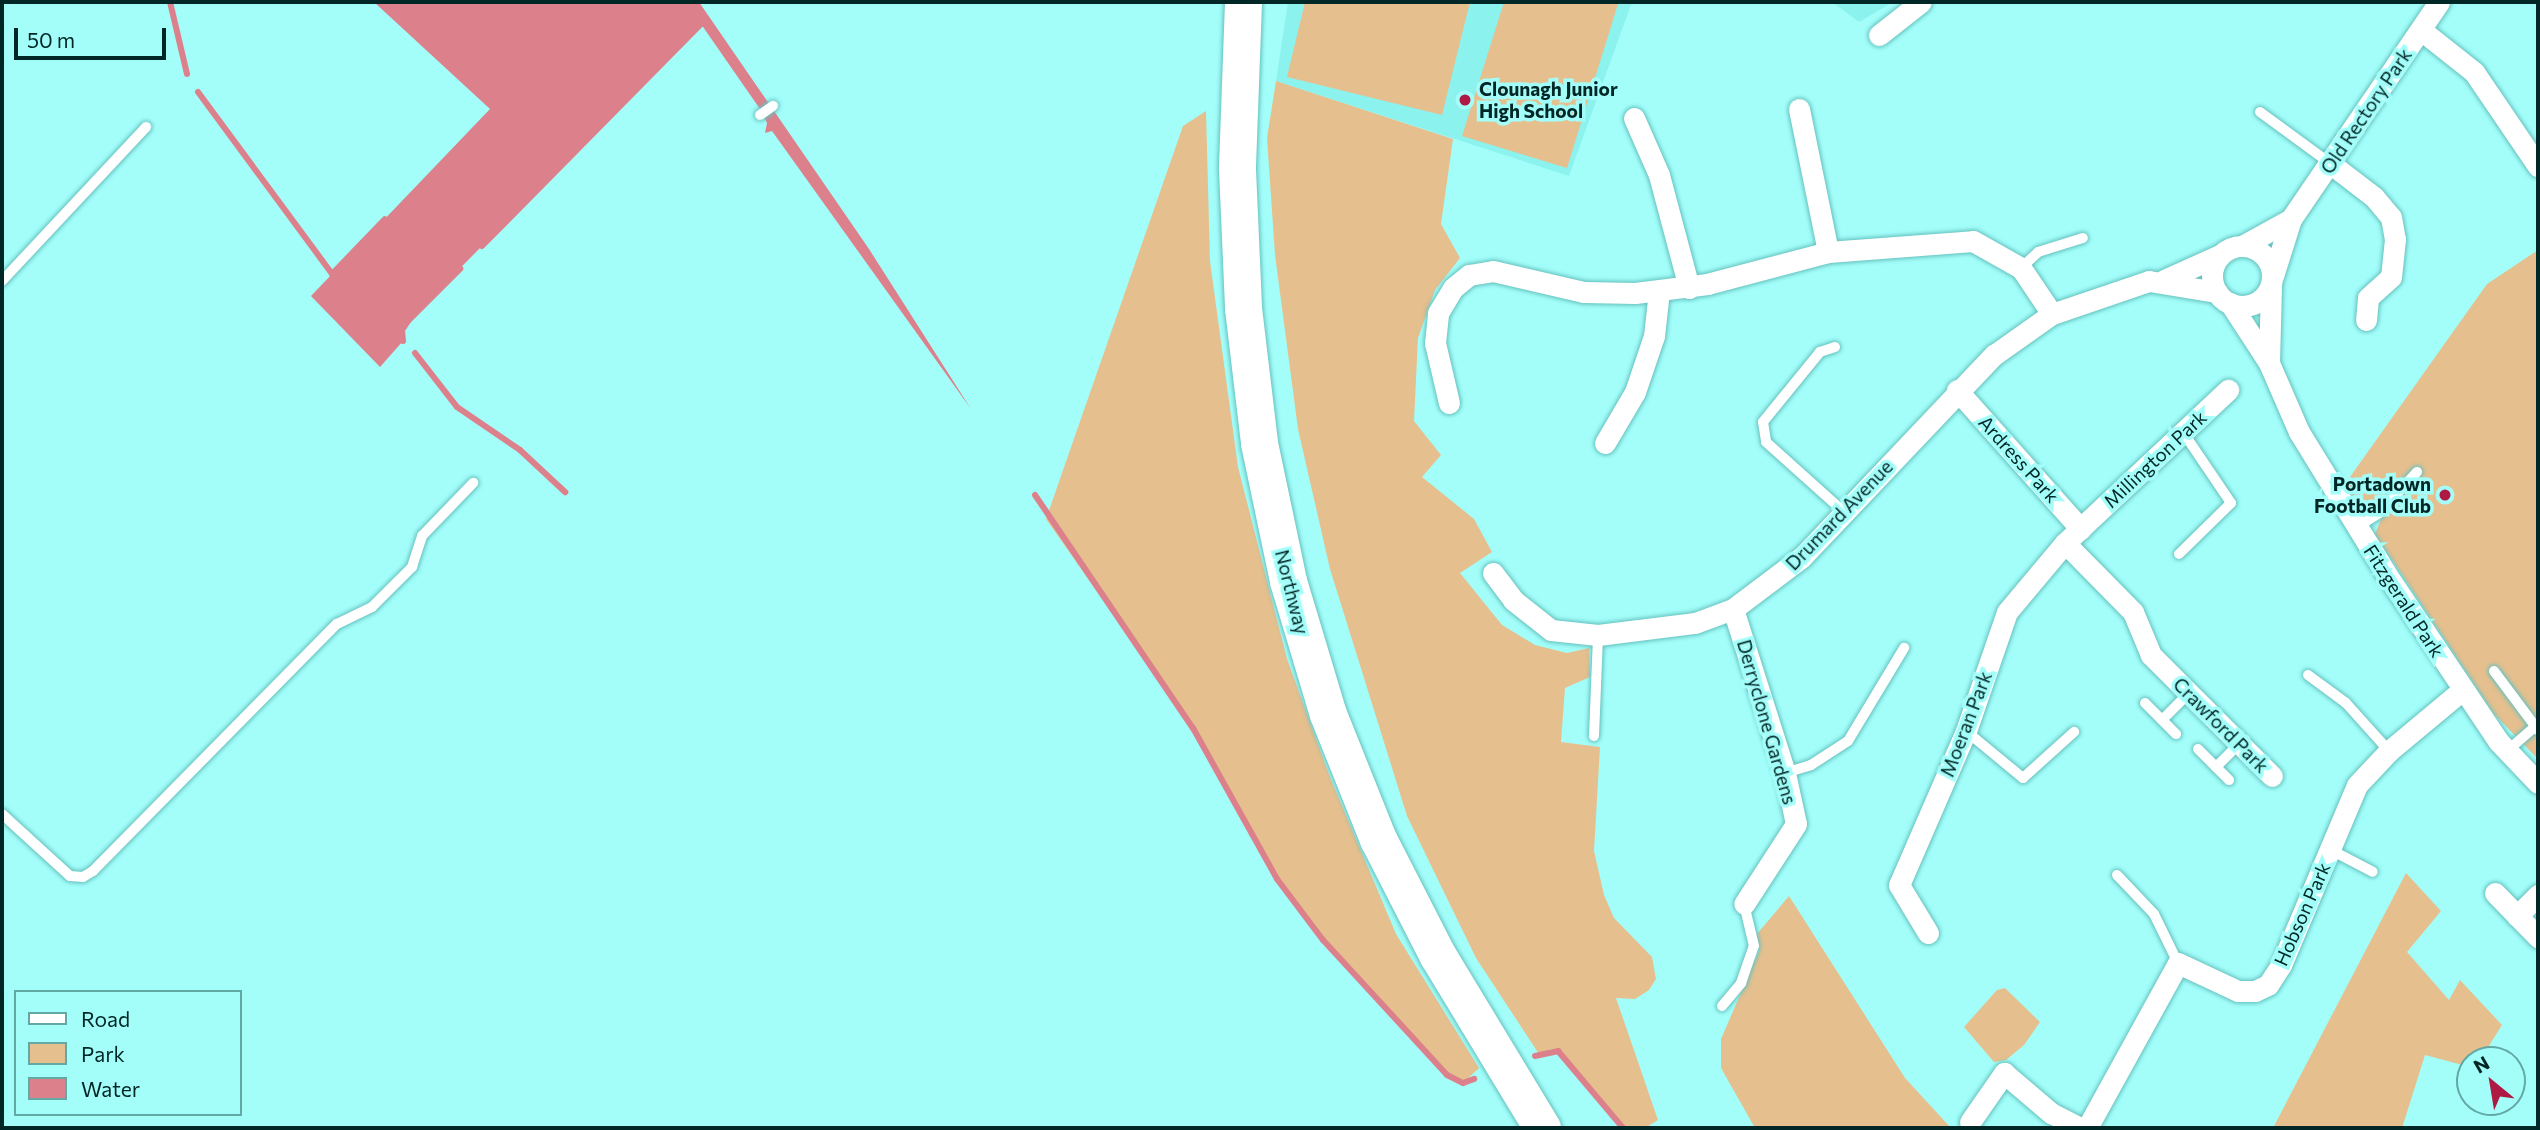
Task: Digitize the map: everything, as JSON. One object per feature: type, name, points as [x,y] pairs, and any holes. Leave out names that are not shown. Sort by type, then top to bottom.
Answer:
[{"type":"highway","name":"Northway","points":[[1243,2],[1237,155],[1243,308],[1259,443],[1287,581],[1328,714],[1378,839],[1438,956],[1542,1128]]},
{"type":"street","points":[[1893,32],[1921,2]]},
{"type":"street","name":"Old Rectory Park","points":[[2272,281],[2291,219],[2439,2]]},
{"type":"street","points":[[2421,30],[2474,72],[2538,166]]},
{"type":"street","points":[[1799,108],[1828,252]]},
{"type":"street","points":[[1634,118],[1659,175],[1689,288]]},
{"type":"street","points":[[2331,164],[2374,197],[2391,217],[2395,239],[2391,277],[2368,299],[2366,320]]},
{"type":"street","name":"Old Rectory Park","points":[[2244,245],[2291,219]]},
{"type":"street","points":[[1449,403],[1434,344],[1438,313],[1453,288],[1469,275],[1493,271],[1584,292],[1659,290],[1689,288],[1828,252],[1973,241],[2021,268],[2052,314]]},
{"type":"street","points":[[2244,245],[2261,251],[2272,281],[2258,302],[2223,298],[2212,273],[2220,255],[2244,245]]},
{"type":"street","name":"Drumard Avenue","points":[[1493,573],[1513,600],[1551,630],[1598,635],[1695,623],[1733,608],[1802,557],[1956,390],[1994,355],[2052,314],[2164,280],[2220,255]]},
{"type":"street","name":"Drumard Avenue","points":[[2164,280],[2223,298]]},
{"type":"street","name":"Fitzgerald Park","points":[[2269,363],[2272,281]]},
{"type":"street","points":[[1605,443],[1635,393],[1654,336],[1659,290]]},
{"type":"street","name":"Fitzgerald Park","points":[[2223,298],[2269,363],[2299,432],[2462,691]]},
{"type":"street","name":"Ardress Park","points":[[1956,390],[2073,536]]},
{"type":"street","name":"Millington Park","points":[[2073,536],[2228,390]]},
{"type":"street","name":"Crawford Park","points":[[2073,536],[2133,612],[2151,655],[2272,776]]},
{"type":"street","name":"Moeran Park","points":[[1928,933],[1899,885],[1966,731],[2007,612],[2073,536]]},
{"type":"street","name":"Derryclone Gardens","points":[[1733,608],[1785,773],[1796,824],[1744,904]]},
{"type":"street","points":[[2462,691],[2507,751],[2538,783]]},
{"type":"street","name":"Hobson Park","points":[[2178,963],[2238,990],[2255,991],[2268,985],[2281,965],[2357,785],[2389,751],[2462,691]]},
{"type":"street","points":[[2495,893],[2538,937]]},
{"type":"street","points":[[2517,916],[2538,895]]},
{"type":"street","points":[[2087,1128],[2178,963]]},
{"type":"street","points":[[1970,1122],[2004,1073],[2051,1113],[2080,1128]]},
{"type":"lane","points":[[760,115],[773,106]]},
{"type":"lane","points":[[2260,112],[2331,164]]},
{"type":"lane","points":[[2,281],[146,127]]},
{"type":"lane","points":[[2021,268],[2038,252],[2083,238]]},
{"type":"lane","points":[[1835,347],[1821,352],[1763,422],[1766,442],[1844,512]]},
{"type":"lane","points":[[2179,554],[2231,503],[2183,432]]},
{"type":"lane","points":[[2357,527],[2379,513],[2417,472]]},
{"type":"lane","points":[[2,814],[70,876],[76,878],[93,871],[337,624],[373,607],[412,567],[422,536],[473,483]]},
{"type":"lane","points":[[1594,736],[1598,635]]},
{"type":"lane","points":[[1785,773],[1811,765],[1849,741],[1904,648]]},
{"type":"lane","points":[[2494,671],[2537,728],[2507,751]]},
{"type":"lane","points":[[2308,675],[2346,703],[2389,751]]},
{"type":"lane","points":[[2162,720],[2189,693]]},
{"type":"lane","points":[[2145,703],[2176,734]]},
{"type":"lane","points":[[1966,731],[2023,778],[2074,732]]},
{"type":"lane","points":[[2216,767],[2240,743]]},
{"type":"lane","points":[[2197,749],[2229,780]]},
{"type":"lane","points":[[2330,850],[2373,872]]},
{"type":"lane","points":[[2116,874],[2154,914],[2178,963]]},
{"type":"lane","points":[[1722,1006],[1741,983],[1754,946],[1744,904]]},
{"type":"shaded area","name":"Clounagh Junior High School","points":[[1288,2],[1632,2],[1569,176],[1276,81]]},
{"type":"shaded area","points":[[1832,2],[1893,2],[1859,22]]},
{"type":"green space","points":[[1305,2],[1470,2],[1442,115],[1287,77]]},
{"type":"green space","points":[[1504,2],[1618,4],[1567,168],[1462,136]]},
{"type":"green space","points":[[1276,81],[1453,139],[1441,224],[1460,258],[1435,290],[1418,338],[1414,421],[1441,455],[1422,477],[1474,519],[1492,552],[1460,573],[1502,625],[1535,645],[1567,653],[1589,648],[1590,677],[1565,688],[1561,742],[1600,747],[1594,851],[1604,895],[1614,918],[1652,957],[1656,979],[1649,990],[1635,999],[1616,998],[1658,1120],[1645,1128],[1623,1128],[1569,1061],[1552,1049],[1539,1054],[1476,958],[1407,816],[1330,569],[1298,429],[1275,255],[1267,138]]},
{"type":"green space","points":[[1206,111],[1210,261],[1238,467],[1287,659],[1330,777],[1396,934],[1479,1068],[1463,1083],[1447,1075],[1323,940],[1277,879],[1193,728],[1046,519],[1183,126]]},
{"type":"green space","name":"Portadown Football Club","points":[[2538,250],[2538,759],[2494,714],[2375,534],[2381,519],[2375,507],[2361,510],[2345,484],[2487,284]]},
{"type":"green space","points":[[2406,873],[2441,911],[2407,952],[2449,1000],[2460,980],[2502,1025],[2489,1046],[2456,1046],[2456,1063],[2425,1055],[2402,1128],[2273,1128]]},
{"type":"green space","points":[[1789,896],[1905,1078],[1951,1128],[1755,1128],[1721,1068],[1721,1039],[1759,951],[1756,935]]},
{"type":"green space","points":[[2005,988],[2040,1022],[2024,1045],[2006,1060],[1994,1062],[1964,1027],[1997,990]]},
{"type":"water","points":[[374,2],[699,2],[869,249],[971,409],[772,131],[765,133],[767,123],[760,109],[701,24],[408,321],[402,330],[403,341],[380,367],[311,296],[490,109]]},
{"type":"waterway","points":[[170,2],[187,74]]},
{"type":"waterway","points":[[482,246],[705,20]]},
{"type":"waterway","points":[[198,92],[332,274],[385,219]]},
{"type":"waterway","points":[[403,341],[402,330],[408,321],[460,269]]},
{"type":"waterway","points":[[415,353],[457,407],[520,450],[565,492]]},
{"type":"waterway","points":[[1035,495],[1193,728],[1277,879],[1323,940],[1447,1075],[1463,1083],[1474,1079]]},
{"type":"waterway","points":[[1535,1056],[1558,1051],[1623,1128]]},
{"type":"place","name":"Clounagh Junior High School","points":[[1465,100]]},
{"type":"place","name":"Portadown Football Club","points":[[2445,495]]}]
